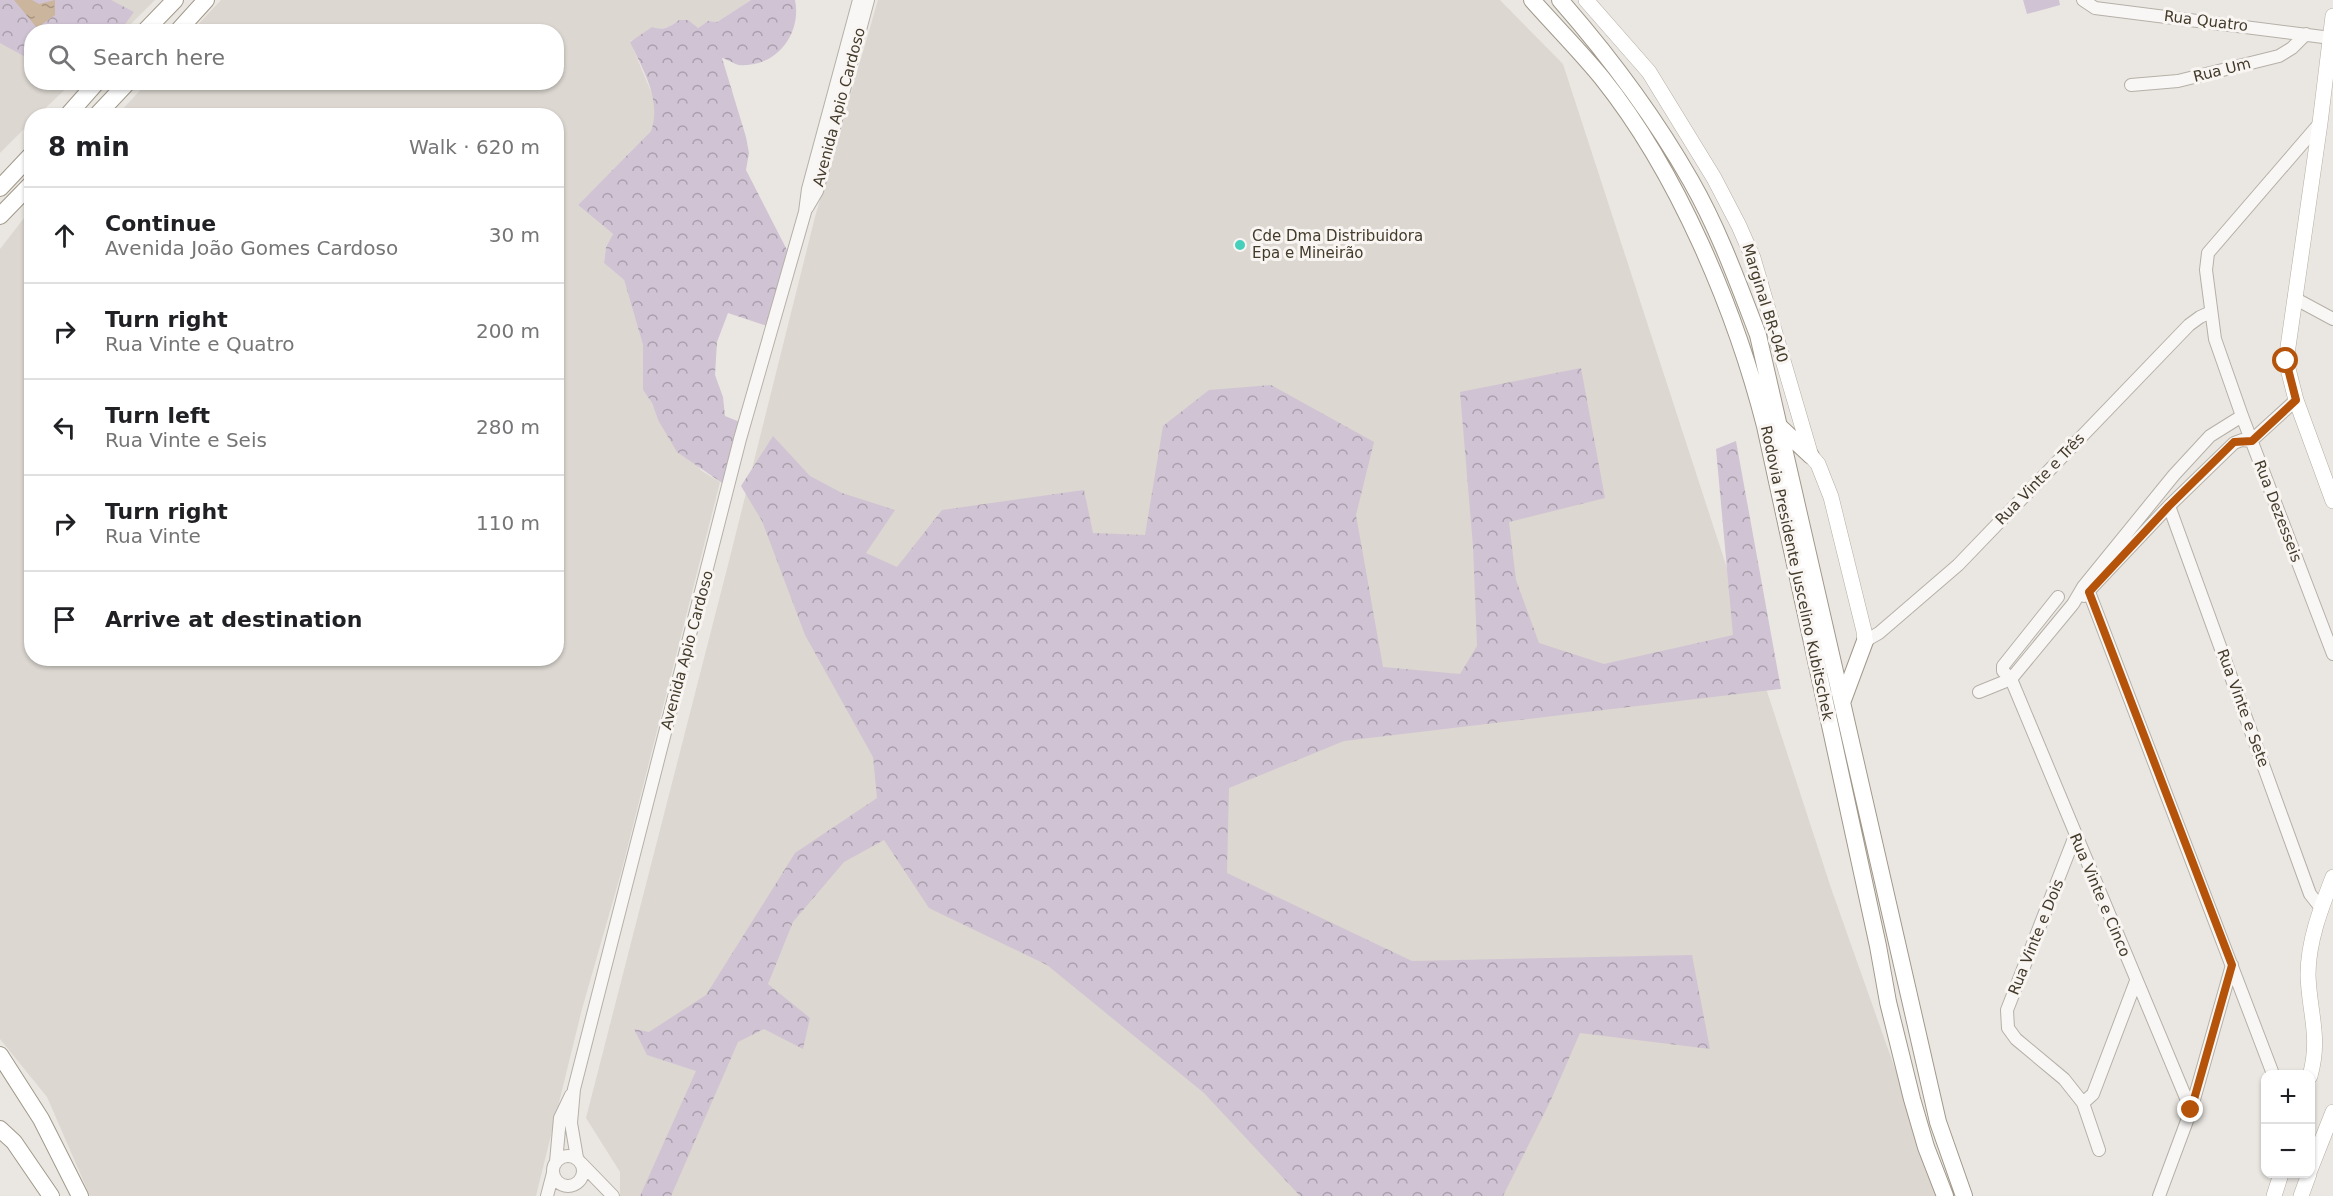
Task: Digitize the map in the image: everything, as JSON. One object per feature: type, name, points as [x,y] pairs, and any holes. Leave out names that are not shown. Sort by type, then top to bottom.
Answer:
[{"type":"highway","points":[[152,24],[175,0]]},
{"type":"highway","points":[[184,24],[206,0]]},
{"type":"highway","name":"Rodovia Presidente Juscelino Kubitschek","points":[[1532,0],[1602,78],[1660,164],[1694,230],[1741,343],[1765,426],[1868,900],[1890,1012],[1926,1147],[1945,1196]]},
{"type":"highway","name":"Rodovia Presidente Juscelino Kubitschek","points":[[1560,0],[1639,98],[1691,181],[1727,255],[1758,335],[1938,1122],[1964,1196]]},
{"type":"highway","points":[[74,108],[90,90]]},
{"type":"highway","points":[[104,108],[120,90]]},
{"type":"highway","points":[[0,188],[24,162]]},
{"type":"highway","points":[[0,216],[24,191]]},
{"type":"highway","points":[[1780,427],[1811,456]]},
{"type":"highway","points":[[1843,700],[1865,641]]},
{"type":"highway","points":[[1,1058],[41,1119],[80,1196]]},
{"type":"highway","points":[[0,1129],[14,1142],[51,1196]]},
{"type":"main road","name":"Marginal BR-040","points":[[1586,0],[1649,72],[1714,178],[1754,258],[1811,456],[1818,464],[1832,496],[1865,641]]},
{"type":"main road","points":[[2333,16],[2286,361],[2296,400],[2333,501]]},
{"type":"main road","points":[[2312,1070],[2316,1056],[2316,1041],[2308,975],[2315,931],[2333,877]]},
{"type":"main road","points":[[2315,1159],[2333,1112]]},
{"type":"main road","points":[[2274,1196],[2279,1178]]},
{"type":"main road","points":[[2301,1196],[2308,1178]]},
{"type":"street","name":"Avenida Apio Cardoso","points":[[579,1160],[571,1123],[574,1089],[740,439],[805,212],[808,189],[859,0]]},
{"type":"street","name":"Avenida Apio Cardoso","points":[[805,212],[817,191],[868,0]]},
{"type":"street","name":"Rua Quatro","points":[[2083,0],[2095,8],[2331,38]]},
{"type":"street","name":"Rua Um","points":[[2131,85],[2178,81],[2279,56],[2292,48],[2306,34]]},
{"type":"street","name":"Rua Dezesseis","points":[[2320,123],[2208,254],[2206,270],[2216,339],[2242,416],[2333,654]]},
{"type":"street","points":[[2294,298],[2333,319]]},
{"type":"street","name":"Rua Vinte e Três","points":[[1865,641],[1879,633],[1958,565],[2189,325],[2211,312]]},
{"type":"street","points":[[1979,692],[2011,679],[2086,590],[2234,442],[2252,441],[2296,400]]},
{"type":"street","points":[[2086,590],[2174,475],[2210,436],[2242,416]]},
{"type":"street","name":"Rua Vinte e Sete","points":[[2169,506],[2310,894],[2322,908]]},
{"type":"street","points":[[2086,590],[2271,1070]]},
{"type":"street","points":[[2011,679],[2002,671],[2003,666],[2058,597]]},
{"type":"street","name":"Rua Vinte e Cinco","points":[[2011,679],[2191,1110]]},
{"type":"street","name":"Rua Vinte e Dois","points":[[2075,836],[2007,1010],[2008,1028],[2016,1039],[2064,1079],[2083,1103],[2099,1149]]},
{"type":"street","points":[[2159,1196],[2191,1110],[2232,965]]},
{"type":"street","points":[[2083,1103],[2093,1094],[2136,981]]},
{"type":"street","name":"Avenida Apio Cardoso","points":[[547,1196],[554,1168],[560,1118],[574,1089]]},
{"type":"street","points":[[596,1179],[587,1179],[574,1184],[559,1183],[554,1168],[565,1156],[579,1160],[613,1196]]},
{"type":"street","points":[[559,1196],[583,1174],[579,1160]]},
{"type":"shaded area","points":[[0,0],[155,0],[131,24],[24,24],[24,90],[65,90],[45,108],[24,108],[24,129],[0,153]]},
{"type":"shaded area","points":[[221,0],[751,0],[717,22],[708,21],[698,28],[679,20],[669,27],[658,29],[630,41],[655,101],[656,118],[651,131],[578,205],[613,234],[606,247],[604,263],[624,280],[643,345],[643,390],[652,403],[658,420],[702,471],[720,482],[621,873],[582,1009],[536,1196],[90,1196],[47,1097],[0,1039],[0,249],[24,218],[24,666],[564,666],[564,108],[124,108],[140,90],[564,90],[564,24],[199,24]]},
{"type":"shaded area","points":[[878,0],[1500,0],[1563,64],[1831,888],[1940,1196],[620,1196],[620,1172],[586,1118],[815,217]]},
{"type":"green space","points":[[0,0],[111,0],[134,12],[125,24],[24,24],[24,56],[0,43]]},
{"type":"green space","points":[[751,0],[795,0],[796,13],[790,36],[775,55],[764,61],[739,65],[722,58],[746,137],[749,153],[746,170],[787,250],[767,326],[728,313],[717,342],[715,375],[723,397],[725,416],[740,422],[725,485],[677,452],[658,420],[652,403],[643,390],[643,345],[624,280],[604,263],[606,247],[613,234],[578,205],[651,131],[654,119],[653,97],[650,85],[630,42],[652,27],[666,28],[679,20],[688,20],[698,28],[708,21],[717,22]]},
{"type":"green space","points":[[2023,0],[2059,0],[2060,5],[2027,14]]},
{"type":"green space","points":[[1581,368],[1605,498],[1509,522],[1516,580],[1539,643],[1604,664],[1733,635],[1716,449],[1736,441],[1781,689],[1344,741],[1229,788],[1227,873],[1412,961],[1692,955],[1710,1049],[1580,1033],[1550,1102],[1503,1196],[1300,1196],[1204,1093],[1047,965],[929,908],[884,840],[844,862],[793,922],[768,984],[810,1018],[803,1049],[764,1029],[738,1042],[671,1196],[640,1196],[696,1071],[647,1055],[634,1029],[649,1032],[706,995],[795,853],[877,798],[873,757],[805,635],[762,521],[741,486],[773,436],[810,476],[842,493],[895,510],[866,553],[897,567],[942,510],[1084,490],[1093,533],[1145,535],[1163,426],[1209,390],[1271,385],[1374,442],[1356,515],[1383,667],[1460,674],[1477,646],[1473,546],[1460,392]]},
{"type":"water","points":[[14,0],[32,0],[39,4],[55,0],[55,15],[43,24],[34,24]]},
{"type":"place","name":"Cde Dma Distribuidora Epa e Mineirão","points":[[1240,245]]},
{"type":"route","points":[[2191,1110],[2232,965],[2089,592],[2169,506],[2234,442],[2252,441],[2296,400],[2286,361]]}]
